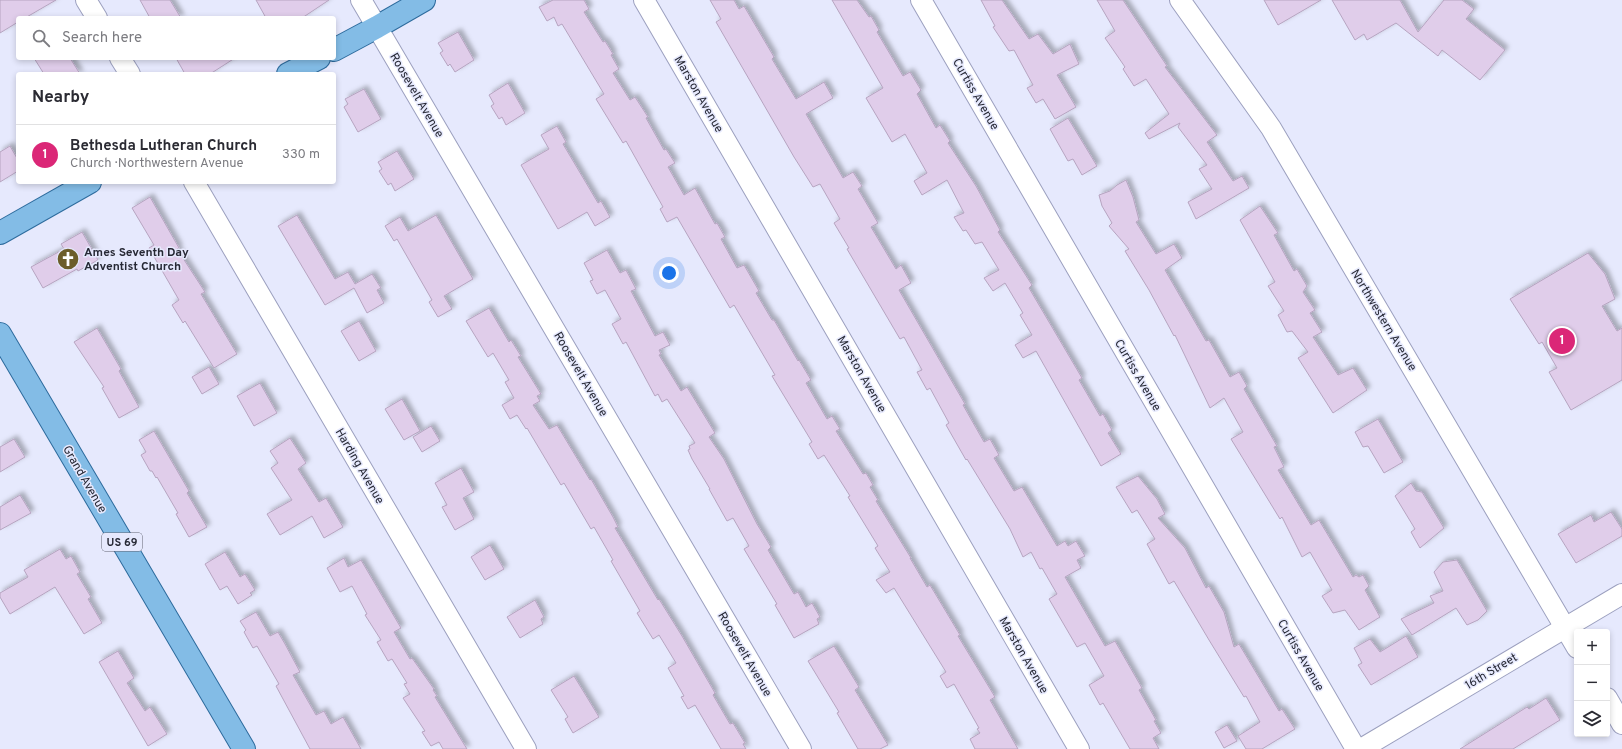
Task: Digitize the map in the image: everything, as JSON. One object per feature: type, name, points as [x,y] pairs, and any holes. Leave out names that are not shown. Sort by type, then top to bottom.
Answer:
[{"type":"main road","points":[[336,49],[424,0]]},
{"type":"main road","points":[[292,72],[315,60]]},
{"type":"main road","points":[[0,233],[86,184]]},
{"type":"main road","name":"Grand Avenue","points":[[0,334],[244,749]]},
{"type":"street","points":[[86,0],[95,16]]},
{"type":"street","name":"Roosevelt Avenue","points":[[361,0],[801,749]]},
{"type":"street","name":"Marston Avenue","points":[[644,0],[1079,749]]},
{"type":"street","name":"Curtiss Avenue","points":[[921,0],[1356,749]]},
{"type":"street","name":"Northwestern Avenue","points":[[1180,0],[1271,128],[1574,643]]},
{"type":"street","points":[[121,60],[129,72]]},
{"type":"street","name":"Harding Avenue","points":[[195,184],[526,749]]},
{"type":"street","name":"16th Street","points":[[1361,749],[1622,594]]},
{"type":"street","points":[[1609,701],[1622,724]]},
{"type":"building","points":[[0,0],[56,0],[28,16],[16,16],[16,23],[0,33]]},
{"type":"building","points":[[140,0],[170,0],[180,16],[149,16]]},
{"type":"building","points":[[256,0],[329,0],[305,16],[265,16]]},
{"type":"building","points":[[553,0],[584,0],[589,9],[584,12],[603,42],[605,41],[613,54],[611,55],[619,69],[613,73],[630,100],[635,97],[648,117],[646,118],[664,150],[666,149],[675,163],[668,167],[684,195],[695,188],[715,224],[717,223],[725,237],[721,239],[737,268],[744,265],[759,291],[756,293],[811,380],[806,383],[827,419],[832,416],[840,429],[836,431],[863,474],[866,473],[873,485],[870,487],[878,500],[876,501],[927,587],[930,585],[960,635],[958,636],[995,697],[990,700],[1018,749],[975,749],[970,739],[980,733],[977,729],[979,728],[954,684],[947,688],[940,676],[946,672],[894,588],[886,593],[876,580],[890,572],[875,548],[878,546],[848,497],[850,496],[824,455],[818,459],[809,444],[812,442],[772,376],[775,375],[734,305],[730,308],[677,217],[667,222],[660,209],[663,207],[626,141],[623,143],[596,99],[604,94],[562,24],[558,26],[554,17],[547,21],[539,7]]},
{"type":"building","points":[[710,0],[734,0],[739,9],[744,6],[774,57],[772,59],[796,99],[824,82],[833,98],[806,114],[843,178],[853,172],[862,186],[858,189],[878,223],[871,227],[896,269],[901,265],[911,283],[899,290],[965,404],[963,405],[984,442],[990,439],[999,455],[994,458],[1014,491],[1022,487],[1057,546],[1065,541],[1068,546],[1076,541],[1085,556],[1077,560],[1081,568],[1065,577],[1105,646],[1115,641],[1142,688],[1139,690],[1156,720],[1154,721],[1161,733],[1153,738],[1159,749],[1130,749],[1103,703],[1100,705],[1089,685],[1104,676],[1085,643],[1077,647],[1049,599],[1057,594],[1042,568],[1040,569],[1031,552],[1023,557],[1010,529],[967,459],[966,460],[946,425],[949,423],[930,388],[927,390],[917,372],[922,370],[904,337],[900,339],[847,249],[849,248],[834,223],[840,219],[820,184],[813,187],[794,157],[716,22],[721,19]]},
{"type":"building","points":[[832,0],[857,0],[869,17],[871,16],[879,30],[877,32],[903,76],[910,72],[921,90],[917,94],[936,128],[940,125],[950,141],[948,143],[976,186],[1000,230],[998,232],[1032,285],[1029,288],[1082,378],[1079,380],[1100,416],[1103,414],[1112,430],[1108,433],[1121,454],[1101,466],[1036,351],[1023,358],[1015,345],[1032,335],[1020,315],[1023,313],[1005,283],[993,291],[984,278],[999,270],[982,242],[975,244],[966,230],[963,231],[954,217],[964,213],[947,180],[922,195],[914,181],[927,173],[905,134],[892,142],[866,98],[883,88]]},
{"type":"building","points":[[981,0],[1002,0],[1029,39],[1038,34],[1053,54],[1070,44],[1079,64],[1057,75],[1076,107],[1055,119],[1043,99],[1036,103],[1027,88],[1033,85],[1014,50],[1009,51],[993,27],[995,26]]},
{"type":"building","points":[[1097,0],[1123,0],[1167,66],[1165,67],[1217,135],[1207,142],[1233,181],[1242,176],[1249,188],[1196,219],[1188,202],[1212,189],[1199,169],[1207,165],[1178,127],[1180,123],[1149,139],[1145,133],[1169,114],[1146,79],[1134,86],[1123,69],[1125,67],[1105,38],[1115,31]]},
{"type":"building","points":[[1264,0],[1321,0],[1278,25]]},
{"type":"building","points":[[1332,0],[1400,0],[1418,32],[1444,0],[1462,0],[1474,9],[1466,19],[1505,50],[1480,80],[1442,50],[1438,56],[1396,23],[1367,40],[1364,34],[1355,40]]},
{"type":"building","points":[[458,32],[474,60],[455,72],[450,64],[448,66],[440,53],[443,51],[438,43]]},
{"type":"building","points":[[35,60],[71,60],[79,72],[43,72]]},
{"type":"building","points":[[177,60],[232,60],[213,72],[184,72]]},
{"type":"building","points":[[508,83],[525,113],[506,125],[502,117],[499,119],[491,106],[494,104],[489,95]]},
{"type":"building","points":[[364,89],[381,119],[358,132],[344,107],[348,104],[345,99]]},
{"type":"building","points":[[1068,118],[1097,166],[1082,175],[1073,159],[1068,161],[1050,129]]},
{"type":"building","points":[[557,126],[566,142],[563,144],[598,203],[601,201],[610,217],[595,226],[587,212],[558,229],[521,165],[549,149],[541,135]]},
{"type":"building","points":[[10,146],[16,156],[16,172],[0,182],[0,152]]},
{"type":"building","points":[[397,151],[414,179],[395,191],[391,183],[388,185],[379,171],[382,169],[378,162]]},
{"type":"building","points":[[1126,180],[1133,197],[1139,220],[1136,222],[1156,254],[1174,244],[1182,258],[1165,270],[1206,341],[1209,340],[1230,377],[1239,372],[1247,386],[1244,389],[1277,446],[1274,447],[1284,467],[1278,470],[1311,525],[1319,520],[1353,577],[1356,575],[1359,577],[1363,575],[1369,586],[1365,590],[1380,617],[1359,630],[1345,610],[1333,613],[1322,596],[1332,590],[1310,552],[1302,557],[1282,517],[1280,519],[1231,439],[1243,432],[1224,398],[1210,408],[1175,335],[1174,336],[1149,290],[1125,251],[1129,249],[1109,226],[1112,223],[1102,206],[1099,195],[1110,191]]},
{"type":"building","points":[[150,197],[179,248],[177,249],[205,292],[201,294],[237,354],[214,368],[185,321],[183,323],[172,305],[179,300],[149,248],[154,245],[132,208]]},
{"type":"building","points":[[1260,206],[1278,233],[1274,235],[1294,271],[1297,269],[1307,286],[1303,292],[1315,310],[1310,313],[1322,332],[1313,337],[1338,375],[1353,368],[1367,390],[1333,413],[1298,358],[1308,352],[1292,331],[1287,332],[1278,315],[1284,311],[1268,286],[1275,282],[1240,220]]},
{"type":"building","points":[[297,215],[335,279],[348,272],[355,284],[372,274],[381,288],[377,290],[384,303],[367,313],[354,288],[325,305],[278,226]]},
{"type":"building","points":[[436,215],[473,279],[444,296],[452,309],[438,317],[429,302],[432,300],[397,239],[394,241],[385,226],[400,217],[408,231]]},
{"type":"building","points":[[82,232],[98,260],[78,271],[77,269],[43,288],[31,267],[64,249],[61,244]]},
{"type":"building","points":[[607,250],[620,273],[626,270],[636,289],[631,291],[655,336],[663,332],[670,345],[659,350],[661,354],[659,355],[681,391],[687,387],[715,433],[709,437],[724,459],[757,524],[771,547],[768,550],[794,594],[798,592],[806,607],[812,603],[820,617],[817,619],[819,624],[794,638],[775,605],[777,604],[744,549],[749,546],[733,518],[727,521],[692,459],[688,450],[690,449],[689,446],[695,443],[667,399],[662,402],[658,394],[655,396],[626,342],[623,344],[612,324],[621,319],[605,290],[597,294],[590,281],[593,280],[584,263]]},
{"type":"building","points":[[1588,253],[1605,274],[1615,299],[1602,306],[1617,331],[1622,328],[1622,380],[1571,410],[1549,372],[1557,368],[1542,342],[1539,344],[1510,299]]},
{"type":"building","points":[[489,308],[509,342],[511,340],[521,356],[518,357],[541,394],[537,396],[540,401],[533,405],[549,429],[557,425],[590,480],[591,479],[618,527],[615,528],[658,600],[659,599],[682,636],[715,693],[713,695],[730,724],[733,723],[745,743],[743,744],[746,749],[721,749],[695,705],[688,709],[681,697],[684,696],[668,668],[676,663],[659,635],[653,639],[637,613],[640,611],[611,561],[613,560],[594,527],[591,529],[564,483],[561,485],[527,428],[526,429],[517,415],[510,419],[502,405],[514,398],[505,382],[509,380],[493,353],[488,357],[466,321]]},
{"type":"building","points":[[359,321],[376,351],[359,361],[341,331]]},
{"type":"building","points":[[97,328],[121,369],[119,371],[139,407],[119,418],[102,388],[104,387],[74,342]]},
{"type":"building","points":[[209,367],[219,384],[202,394],[192,377]]},
{"type":"building","points":[[260,383],[277,413],[254,426],[237,396]]},
{"type":"building","points":[[402,399],[420,431],[404,440],[385,409]]},
{"type":"building","points":[[1378,419],[1403,462],[1384,473],[1368,446],[1363,447],[1355,432]]},
{"type":"building","points":[[431,426],[440,441],[422,452],[413,437]]},
{"type":"building","points":[[154,431],[189,491],[187,493],[207,527],[189,537],[176,514],[178,513],[157,477],[156,478],[152,471],[150,471],[141,455],[146,452],[139,440]]},
{"type":"building","points":[[290,438],[306,463],[298,469],[319,502],[326,498],[343,527],[324,538],[312,516],[280,535],[267,514],[292,500],[271,468],[278,463],[270,451]]},
{"type":"building","points":[[14,439],[25,457],[0,472],[0,447]]},
{"type":"building","points":[[461,468],[474,492],[463,498],[474,519],[455,530],[442,507],[447,505],[435,483]]},
{"type":"building","points":[[1138,476],[1157,499],[1165,514],[1158,518],[1185,548],[1206,588],[1209,586],[1224,612],[1234,647],[1239,644],[1279,711],[1282,709],[1295,729],[1262,749],[1246,749],[1238,736],[1260,722],[1246,696],[1244,697],[1174,581],[1169,584],[1147,544],[1155,539],[1137,510],[1132,513],[1116,487]]},
{"type":"building","points":[[1411,483],[1416,491],[1422,492],[1444,528],[1420,548],[1411,532],[1415,529],[1395,496]]},
{"type":"building","points":[[20,495],[31,513],[0,530],[0,507]]},
{"type":"building","points":[[1611,512],[1622,529],[1622,536],[1576,563],[1558,534],[1591,515],[1594,522]]},
{"type":"building","points":[[490,545],[504,569],[485,580],[471,557]]},
{"type":"building","points":[[60,549],[66,559],[71,556],[80,572],[77,574],[91,597],[88,599],[102,623],[84,634],[55,587],[10,614],[0,597],[0,593],[28,577],[24,570]]},
{"type":"building","points":[[225,552],[240,577],[245,574],[255,590],[250,593],[252,595],[238,604],[227,586],[220,590],[205,564]]},
{"type":"building","points":[[344,558],[348,567],[361,560],[401,628],[394,632],[410,659],[412,658],[434,689],[433,690],[437,696],[435,697],[467,749],[443,749],[439,742],[431,746],[422,732],[425,731],[403,698],[410,694],[404,684],[407,683],[392,659],[388,661],[377,642],[381,640],[365,615],[367,614],[352,586],[340,592],[327,568]]},
{"type":"building","points":[[1457,560],[1487,611],[1478,620],[1467,625],[1456,608],[1412,635],[1401,619],[1434,603],[1430,596],[1443,591],[1434,572],[1443,562]]},
{"type":"building","points":[[535,600],[544,617],[541,619],[543,624],[520,638],[507,617]]},
{"type":"building","points":[[256,612],[270,636],[278,632],[285,644],[300,672],[293,675],[316,715],[324,711],[331,724],[343,717],[361,749],[310,749],[276,686],[279,684],[257,646],[253,648],[244,632],[246,630],[240,621]]},
{"type":"building","points":[[1406,636],[1418,657],[1371,685],[1358,665],[1362,663],[1354,648],[1370,639],[1380,652]]},
{"type":"building","points":[[834,646],[859,687],[855,690],[888,745],[880,749],[858,749],[837,713],[839,712],[808,661]]},
{"type":"building","points":[[118,651],[134,678],[127,683],[145,711],[150,707],[167,734],[148,746],[99,662]]},
{"type":"building","points":[[574,676],[599,717],[573,733],[565,719],[568,717],[551,690]]},
{"type":"building","points":[[1546,698],[1560,720],[1513,749],[1460,749],[1527,707],[1529,709]]},
{"type":"building","points":[[1227,725],[1237,741],[1224,748],[1215,732]]},
{"type":"place","name":"Ames Seventh Day Adventist Church","points":[[68,259]]},
{"type":"place","name":"Bethesda Lutheran Church","points":[[1562,341]]}]
